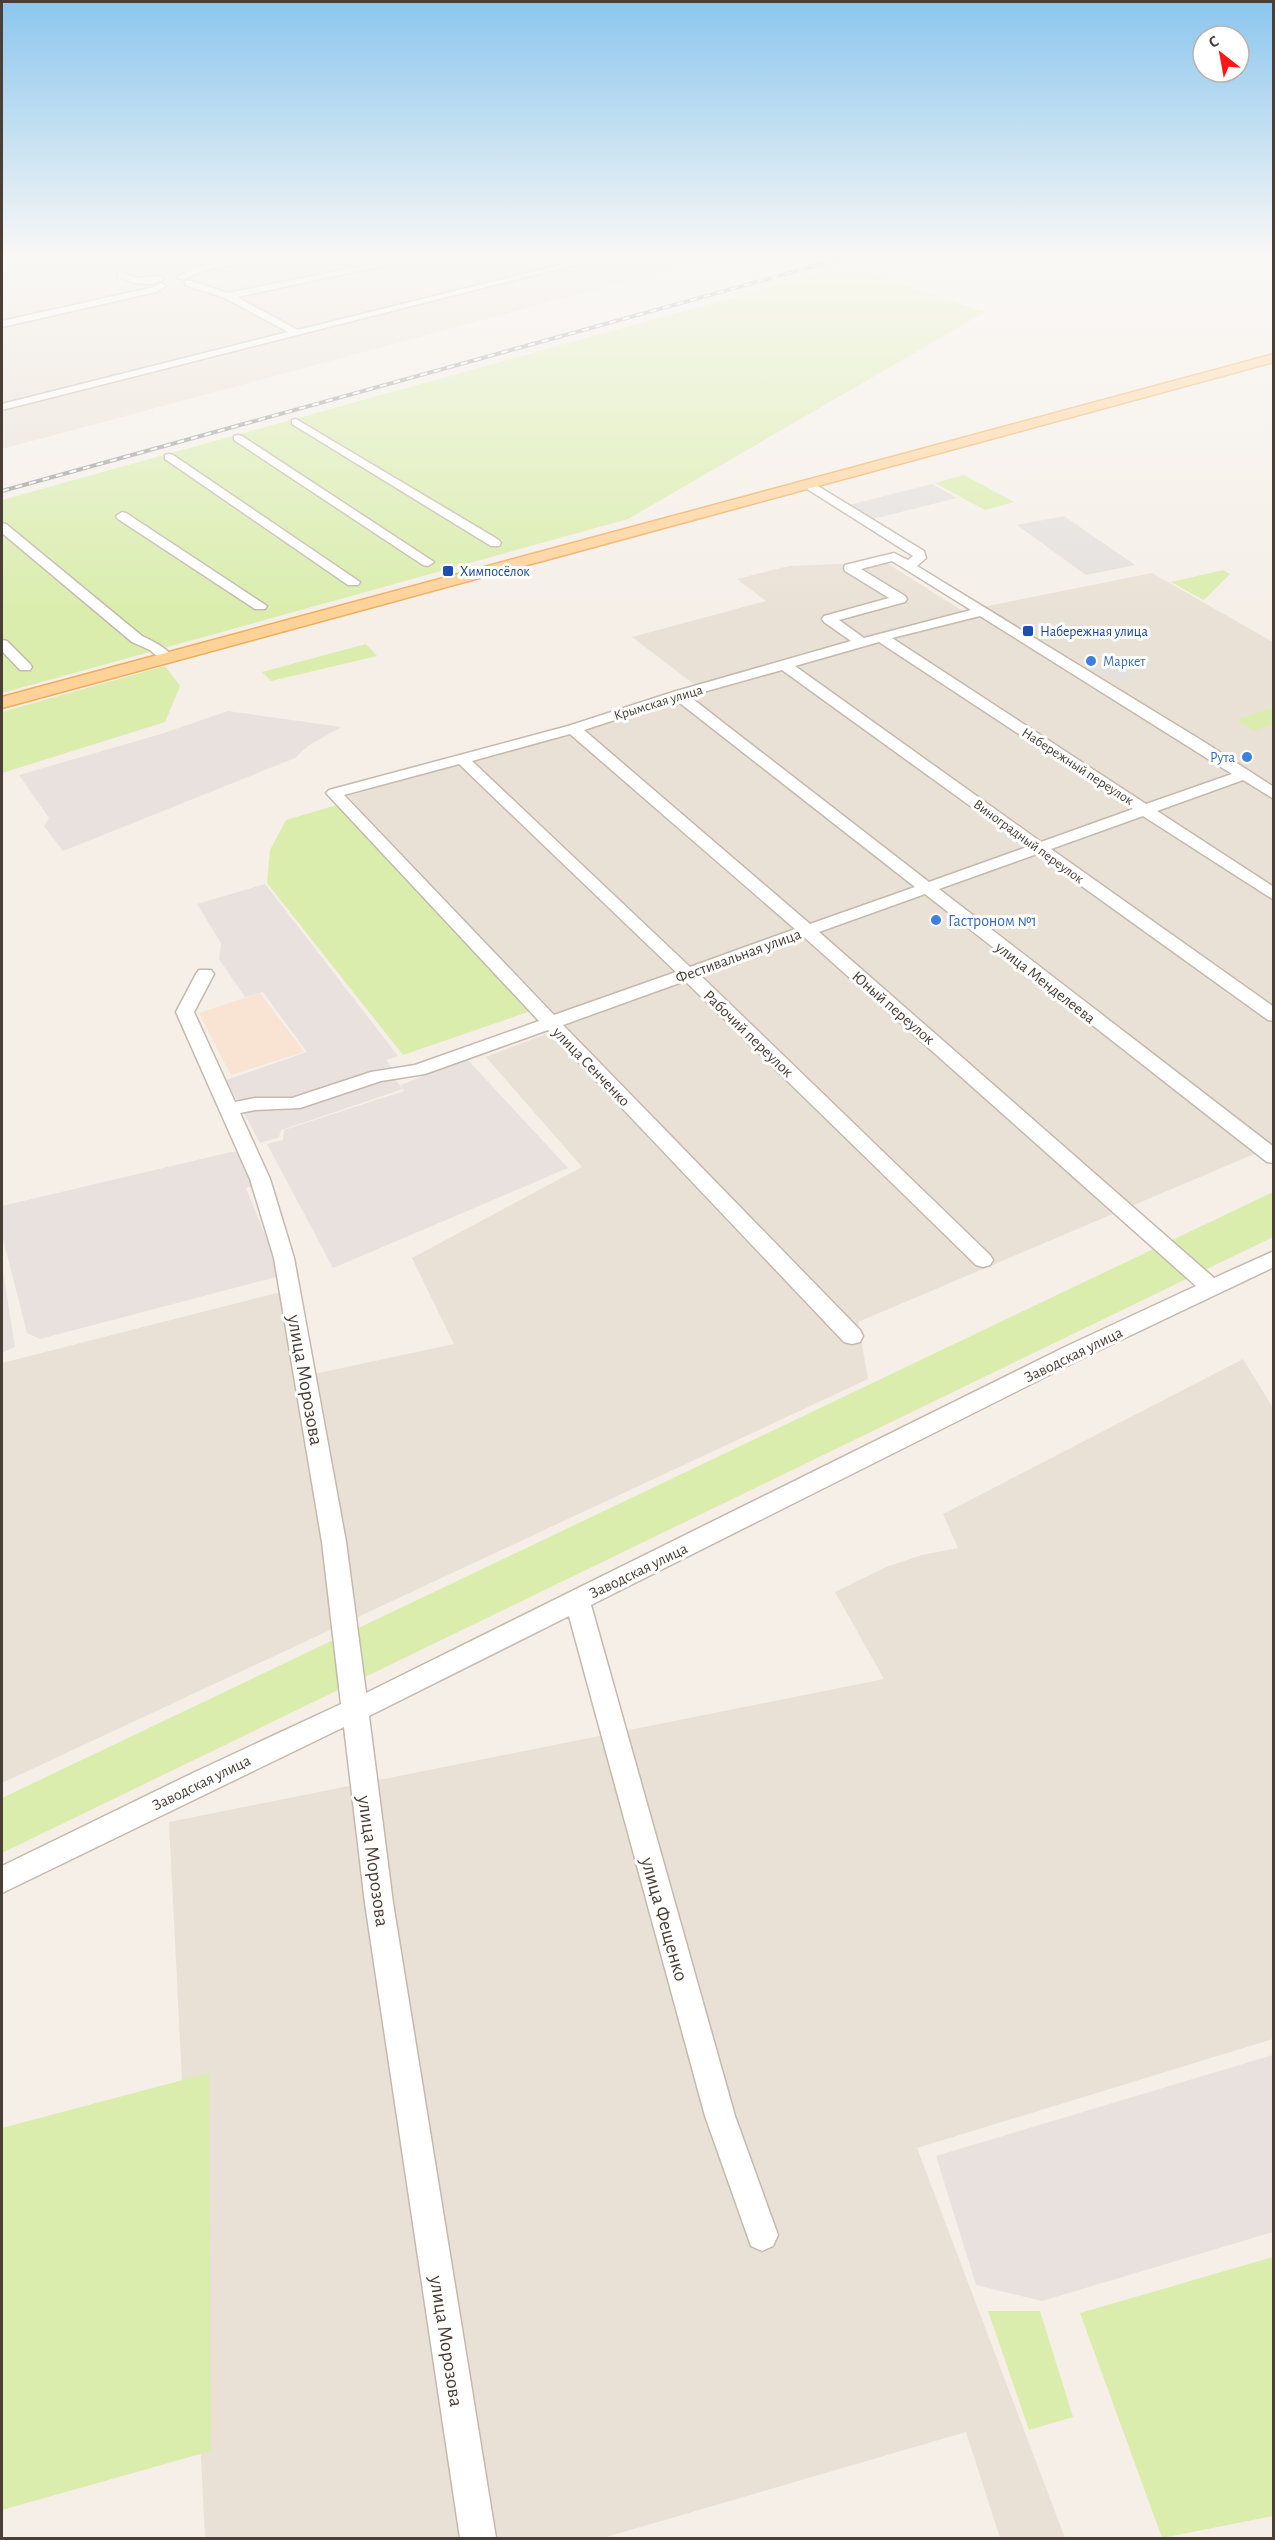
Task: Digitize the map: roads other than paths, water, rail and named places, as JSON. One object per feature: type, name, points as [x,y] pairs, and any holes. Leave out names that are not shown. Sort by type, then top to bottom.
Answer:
[{"type":"main road","points":[[2,703],[1209,376]]},
{"type":"street","points":[[2,407],[125,376]]},
{"type":"street","points":[[296,422],[495,543]]},
{"type":"street","points":[[238,438],[428,562]]},
{"type":"street","points":[[169,457],[353,582]]},
{"type":"street","points":[[808,484],[919,554],[920,558],[909,566]]},
{"type":"street","points":[[122,516],[260,606]]},
{"type":"street","points":[[2,527],[137,639],[155,647],[167,658]]},
{"type":"street","points":[[862,643],[829,619],[900,599],[850,568],[894,557],[1274,794]]},
{"type":"street","name":"Крымская улица","points":[[334,793],[573,729],[678,695],[881,637],[982,611]]},
{"type":"street","name":"Набережный переулок","points":[[881,637],[1274,896]]},
{"type":"street","points":[[2,644],[25,667]]},
{"type":"street","name":"Виноградный переулок","points":[[784,665],[1274,1016]]},
{"type":"street","name":"улица Менделеева","points":[[678,695],[1274,1157]]},
{"type":"street","name":"Юный переулок","points":[[573,729],[807,930],[1212,1288]]},
{"type":"street","name":"Рабочий переулок","points":[[461,758],[983,1260]]},
{"type":"street","name":"Фестивальная улица","points":[[228,1110],[255,1104],[293,1104],[378,1076],[418,1070],[1243,775]]},
{"type":"street","name":"улица Сенченко","points":[[334,793],[852,1336]]},
{"type":"street","name":"улица Морозова","points":[[206,974],[185,1012],[262,1186],[284,1258],[334,1542],[380,1903],[478,2538]]},
{"type":"street","name":"Заводская улица","points":[[2,1880],[408,1685],[1077,1351],[1274,1258]]},
{"type":"street","name":"улица Фещенко","points":[[577,1601],[720,2116],[762,2235]]},
{"type":"railway","points":[[2,491],[419,376]]},
{"type":"place","name":"Химпосёлок","points":[[448,571]]},
{"type":"place","name":"Набережная улица","points":[[1028,631]]},
{"type":"place","name":"Маркет","points":[[1091,661]]},
{"type":"place","name":"Рута","points":[[1247,757]]},
{"type":"place","name":"Гастроном №1","points":[[936,920]]}]
